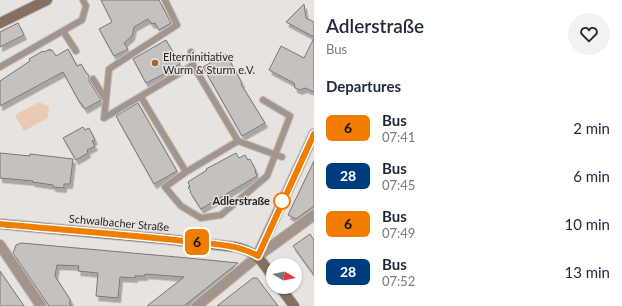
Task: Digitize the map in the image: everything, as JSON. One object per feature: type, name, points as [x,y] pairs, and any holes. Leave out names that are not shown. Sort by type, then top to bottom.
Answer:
[{"type":"street","points":[[0,23],[47,0]]},
{"type":"street","points":[[258,256],[314,134]]},
{"type":"street","points":[[197,306],[258,256],[314,215]]},
{"type":"street","name":"Schwalbacher Straße","points":[[0,224],[158,238],[236,247],[248,250],[258,256]]},
{"type":"street","points":[[0,245],[41,306]]},
{"type":"street","points":[[258,256],[266,267]]},
{"type":"street","points":[[285,294],[294,306]]},
{"type":"lane","points":[[0,67],[82,20],[86,6],[83,0]]},
{"type":"lane","points":[[165,0],[177,25],[109,69],[104,118],[193,65]]},
{"type":"lane","points":[[64,31],[76,51]]},
{"type":"lane","points":[[191,52],[193,65],[238,141],[282,157]]},
{"type":"lane","points":[[93,79],[106,100]]},
{"type":"lane","points":[[141,96],[186,172]]},
{"type":"lane","points":[[238,141],[186,172],[165,187],[181,206],[201,218],[221,215],[267,176],[290,116],[263,100]]},
{"type":"shaded area","points":[[39,102],[49,107],[48,118],[24,131],[15,115]]},
{"type":"building","points":[[101,0],[159,0],[171,23],[159,30],[155,23],[152,24],[148,19],[134,27],[132,36],[124,43],[128,49],[114,56],[99,29],[112,22]]},
{"type":"building","points":[[304,4],[306,18],[314,22],[314,37],[286,22]]},
{"type":"building","points":[[18,23],[24,35],[0,47],[0,32]]},
{"type":"building","points":[[314,38],[314,92],[305,88],[300,90],[295,88],[294,83],[269,70],[281,46],[304,58]]},
{"type":"building","points":[[166,40],[180,64],[169,70],[170,71],[146,83],[133,59]]},
{"type":"building","points":[[50,49],[50,51],[52,50],[56,56],[68,49],[77,66],[81,64],[88,74],[89,81],[101,100],[85,109],[80,103],[63,72],[0,106],[0,81],[30,61],[29,59],[43,51],[44,52]]},
{"type":"building","points":[[226,54],[242,83],[241,84],[265,123],[242,136],[203,67]]},
{"type":"building","points":[[138,103],[177,171],[154,184],[116,116]]},
{"type":"building","points":[[83,127],[85,130],[89,128],[95,140],[92,141],[95,146],[87,150],[88,153],[76,160],[63,138]]},
{"type":"building","points":[[0,153],[30,156],[30,154],[73,159],[70,184],[64,184],[64,188],[53,187],[53,185],[32,182],[33,181],[0,178]]},
{"type":"building","points":[[236,153],[239,158],[245,155],[248,160],[250,159],[257,176],[201,209],[190,192],[188,182],[207,170],[206,169]]},
{"type":"building","points":[[314,161],[314,206],[296,219],[288,215]]},
{"type":"building","points":[[310,234],[314,240],[314,275],[302,258],[293,246]]},
{"type":"building","points":[[21,243],[238,263],[184,306],[147,306],[184,277],[145,274],[145,276],[135,276],[135,278],[120,277],[118,298],[96,296],[98,273],[78,271],[79,266],[57,265],[55,276],[71,301],[69,302],[71,306],[49,306],[13,253],[16,245]]},
{"type":"building","points":[[0,271],[13,290],[24,306],[0,306]]},
{"type":"building","points":[[253,278],[257,278],[266,290],[266,294],[269,294],[278,306],[217,306]]},
{"type":"bus line","name":"6","points":[[0,224],[236,247],[248,250],[258,256],[314,134]]},
{"type":"place","name":"Elterninitiative Wurm & Sturm e.V.","points":[[155,63]]},
{"type":"place","name":"Adlerstraße","points":[[282,201]]}]
